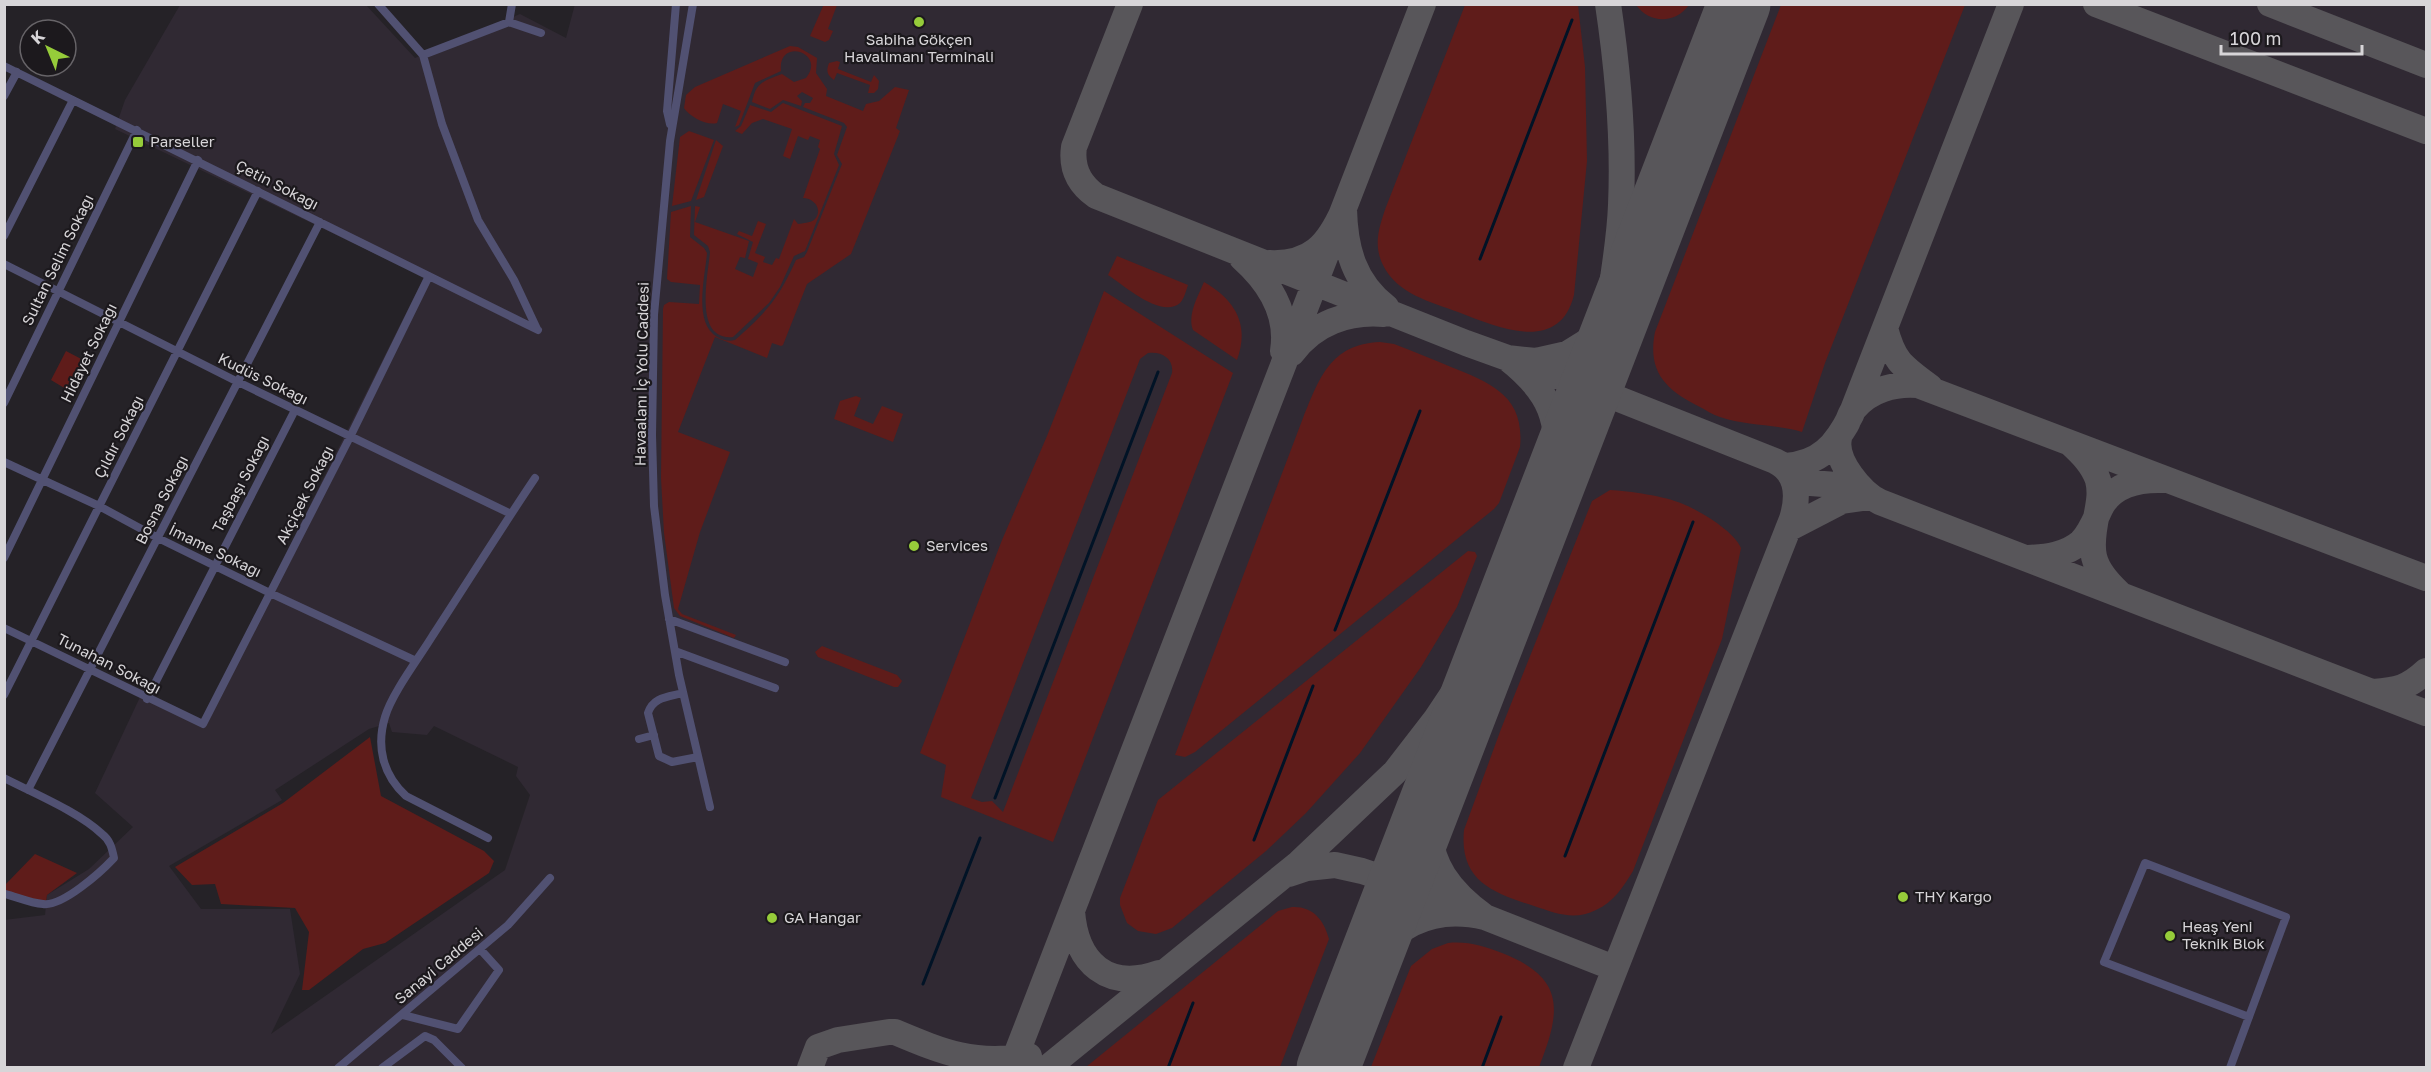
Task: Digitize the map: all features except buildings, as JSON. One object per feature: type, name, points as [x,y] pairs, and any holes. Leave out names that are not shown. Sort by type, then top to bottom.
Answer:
[{"type":"street","points":[[378,4],[423,55],[509,22],[542,33]]},
{"type":"street","points":[[509,22],[512,4]]},
{"type":"street","name":"Havaalanı İç Yolu Caddesi","points":[[671,130],[667,111],[676,4]]},
{"type":"street","name":"Havaalanı İç Yolu Caddesi","points":[[693,4],[671,130],[654,315],[652,435],[657,535],[669,619],[683,693],[710,807]]},
{"type":"street","name":"Çetin Sokağı","points":[[4,66],[538,330],[514,280],[478,220],[442,124],[423,55]]},
{"type":"street","points":[[4,96],[17,72]]},
{"type":"street","points":[[4,236],[74,100]]},
{"type":"street","name":"Sultan Selim Sokağı","points":[[4,403],[137,130]]},
{"type":"street","name":"Hidayet Sokağı","points":[[4,558],[198,160]]},
{"type":"street","name":"Çıldır Sokağı","points":[[4,695],[258,191]]},
{"type":"street","name":"Bosna Sokağı","points":[[28,790],[320,222]]},
{"type":"street","name":"Kudüs Sokağı","points":[[4,264],[295,410],[511,514]]},
{"type":"street","name":"Akçiçek Sokağı","points":[[202,724],[351,435],[429,276]]},
{"type":"street","name":"Taşbaşı Sokağı","points":[[147,699],[295,410]]},
{"type":"street","name":"İmame Sokağı","points":[[4,462],[99,506],[270,593],[416,661]]},
{"type":"street","points":[[488,838],[406,796],[395,786],[383,764],[381,741],[385,717],[416,661],[535,478]]},
{"type":"street","points":[[669,619],[785,662]]},
{"type":"street","name":"Tunahan Sokağı","points":[[4,628],[202,724]]},
{"type":"street","points":[[675,651],[775,688]]},
{"type":"street","points":[[683,693],[658,699],[650,707],[648,713],[659,756],[667,761],[679,762],[698,757]]},
{"type":"street","points":[[639,739],[654,735]]},
{"type":"street","points":[[4,778],[82,820],[103,834],[112,846],[114,858],[80,888],[45,905],[5,894]]},
{"type":"street","points":[[2230,1068],[2249,1017],[2286,917],[2145,863],[2104,962],[2249,1017]]},
{"type":"street","name":"Sanayi Caddesi","points":[[338,1068],[508,925],[550,878]]},
{"type":"street","points":[[403,1014],[458,1029],[499,970],[480,949]]},
{"type":"street","points":[[382,1068],[393,1064],[425,1036],[434,1040],[462,1068]]},
{"type":"shaded area","points":[[575,4],[2426,5],[2426,1067],[5,1067],[4,920],[45,915],[47,895],[89,869],[133,827],[95,793],[141,695],[201,723],[424,277],[115,129],[125,100],[180,5],[366,5],[415,58],[520,14],[566,38]],"holes":[[[389,723],[392,732],[427,735],[434,726],[518,767],[516,776],[530,795],[505,870],[271,1034],[300,974],[290,909],[201,909],[169,866],[282,800],[275,790],[369,729]]]},
{"type":"shaded area","points":[[824,4],[837,5],[828,29],[833,31],[829,40],[825,42],[810,36]]},
{"type":"shaded area","points":[[1465,5],[1578,5],[1585,67],[1587,161],[1574,295],[1566,314],[1555,325],[1541,331],[1525,332],[1490,324],[1416,296],[1389,275],[1378,250],[1379,229],[1386,207]]},
{"type":"shaded area","points":[[1636,5],[1689,5],[1677,16],[1662,19],[1648,16]]},
{"type":"shaded area","points":[[1781,5],[1965,5],[1825,363],[1802,432],[1730,420],[1688,401],[1662,378],[1657,369],[1653,346],[1655,332]]},
{"type":"shaded area","points":[[790,46],[798,47],[817,58],[816,73],[827,89],[826,96],[863,111],[866,104],[879,101],[895,87],[909,90],[896,128],[900,131],[851,254],[807,284],[783,345],[772,343],[767,358],[715,337],[678,432],[730,452],[700,532],[678,609],[682,614],[736,635],[734,638],[680,616],[674,608],[664,533],[661,478],[663,309],[664,305],[669,302],[699,304],[700,285],[671,282],[667,279],[671,212],[691,206],[690,237],[707,253],[702,299],[705,321],[717,337],[730,341],[735,340],[771,304],[784,285],[796,260],[804,257],[807,252],[842,164],[837,155],[847,127],[844,123],[803,107],[813,98],[802,92],[797,96],[802,101],[801,106],[783,100],[770,109],[752,102],[759,86],[770,79],[782,74],[794,82],[806,78],[811,69],[810,61],[800,52],[793,51],[786,54],[782,60],[781,71],[755,83],[739,125],[735,127],[741,111],[723,104],[717,123],[704,122],[690,115],[684,108],[686,95],[695,87]]},
{"type":"shaded area","points":[[840,62],[838,69],[871,82],[874,75],[879,81],[878,89],[874,93],[868,93],[870,85],[837,73],[834,80],[828,73],[828,68],[829,63]]},
{"type":"shaded area","points":[[783,103],[842,126],[834,154],[839,165],[805,251],[794,256],[780,287],[769,303],[733,337],[720,335],[712,329],[708,318],[706,290],[710,252],[708,246],[694,235],[695,206],[700,207],[695,222],[749,241],[745,258],[740,257],[735,269],[753,277],[758,263],[748,259],[753,242],[737,234],[739,231],[752,236],[758,221],[766,224],[755,253],[765,257],[763,262],[772,265],[776,258],[779,259],[794,219],[798,224],[814,220],[817,216],[818,209],[814,202],[803,198],[820,149],[818,147],[820,140],[810,136],[808,140],[798,136],[790,159],[783,156],[792,129],[763,119],[752,123],[742,134],[735,131],[741,126],[750,105],[771,112]]},
{"type":"shaded area","points":[[689,131],[714,140],[691,201],[672,206],[680,137]]},
{"type":"shaded area","points":[[716,140],[723,146],[704,197],[696,200]]},
{"type":"shaded area","points":[[1117,256],[1188,285],[1180,303],[1172,307],[1153,304],[1108,275]]},
{"type":"shaded area","points":[[1204,282],[1224,297],[1237,314],[1242,335],[1237,360],[1193,330],[1192,312]]},
{"type":"shaded area","points":[[1104,291],[1233,373],[1053,842],[941,797],[946,765],[920,753],[1002,540],[1047,436]],"holes":[[[1148,353],[1162,354],[1169,360],[1172,373],[1003,812],[992,801],[982,802],[971,798],[1140,359]]]},
{"type":"shaded area","points":[[1380,342],[1394,344],[1479,379],[1492,386],[1511,403],[1517,415],[1520,447],[1499,503],[1195,752],[1185,757],[1175,755],[1303,418],[1321,377],[1338,357],[1349,349]]},
{"type":"shaded area","points":[[66,351],[87,362],[71,392],[51,380]]},
{"type":"shaded area","points":[[856,396],[861,398],[854,416],[873,424],[882,406],[903,414],[893,442],[834,419],[840,401]]},
{"type":"shaded area","points":[[1610,490],[1647,494],[1683,504],[1724,528],[1741,548],[1722,639],[1633,871],[1618,894],[1602,907],[1580,915],[1565,915],[1505,896],[1482,882],[1467,862],[1464,830],[1501,729],[1592,501]]},
{"type":"shaded area","points":[[1468,551],[1475,552],[1477,556],[1457,607],[1421,667],[1360,753],[1306,813],[1266,851],[1172,928],[1156,934],[1138,931],[1127,923],[1120,905],[1120,898],[1158,800]]},
{"type":"shaded area","points":[[822,646],[897,675],[902,681],[898,687],[894,687],[818,657],[815,652]]},
{"type":"shaded area","points":[[370,737],[381,796],[484,851],[494,861],[489,873],[385,943],[363,949],[309,990],[302,990],[309,932],[295,908],[221,904],[215,884],[192,885],[175,867],[283,803]]},
{"type":"shaded area","points":[[35,854],[77,873],[47,895],[46,902],[5,892],[5,885]]},
{"type":"shaded area","points":[[1292,907],[1306,909],[1316,915],[1321,920],[1329,939],[1280,1067],[1086,1067],[1278,911]]},
{"type":"shaded area","points":[[1448,943],[1475,945],[1502,953],[1538,973],[1548,985],[1553,998],[1554,1013],[1552,1029],[1539,1067],[1371,1067],[1411,966],[1432,949]]},
{"type":"waterway","points":[[1480,259],[1572,20]]},
{"type":"waterway","points":[[995,798],[1158,372]]},
{"type":"waterway","points":[[1335,630],[1420,411]]},
{"type":"waterway","points":[[1565,856],[1693,522]]},
{"type":"waterway","points":[[1254,840],[1313,686]]},
{"type":"waterway","points":[[923,984],[980,838]]},
{"type":"waterway","points":[[1168,1068],[1193,1003]]},
{"type":"waterway","points":[[1482,1068],[1501,1017]]},
{"type":"taxiway","points":[[1130,4],[1074,147],[1075,169],[1081,181],[1096,196],[1466,343],[1591,388],[1775,461],[1788,471],[1795,485],[1796,502],[1792,519],[1576,1068]]},
{"type":"taxiway","points":[[1011,1068],[1423,4]]},
{"type":"taxiway","points":[[1601,363],[1618,245],[1622,180],[1619,104],[1608,4]]},
{"type":"taxiway","points":[[1736,12],[1739,4]]},
{"type":"taxiway","points":[[1785,466],[1808,461],[1826,451],[1851,415],[2011,4]]},
{"type":"taxiway","points":[[2096,4],[2426,131]]},
{"type":"taxiway","points":[[2270,4],[2426,65]]},
{"type":"taxiway","points":[[1269,263],[1296,260],[1316,250],[1331,233],[1344,209],[1346,238],[1353,264],[1366,287],[1386,307]]},
{"type":"taxiway","points":[[1242,258],[1269,288],[1280,311],[1284,337],[1283,351]]},
{"type":"taxiway","points":[[1292,353],[1311,334],[1333,321],[1358,315],[1384,314]]},
{"type":"taxiway","points":[[1558,475],[1556,438],[1550,409],[1534,383],[1507,358],[1536,361],[1567,354],[1612,326]]},
{"type":"taxiway","points":[[1885,328],[1892,349],[1900,362],[1930,387]]},
{"type":"taxiway","points":[[2426,578],[1918,385],[1900,385],[1883,389],[1867,397],[1853,411],[1839,436],[1839,447],[1845,466],[1858,484],[1880,502],[2426,713]]},
{"type":"taxiway","points":[[2070,443],[2090,465],[2098,480],[2099,497],[2093,538],[2094,557],[2102,574],[2119,593]]},
{"type":"taxiway","points":[[1785,466],[1811,483],[1836,485],[1867,496]]},
{"type":"taxiway","points":[[2028,558],[2062,553],[2081,542],[2090,531],[2105,501],[2119,489],[2136,482],[2164,480]]},
{"type":"taxiway","points":[[1788,529],[1842,501],[1870,497]]},
{"type":"taxiway","points":[[1047,1068],[1299,863],[1395,772],[1436,719],[1464,677],[1508,602]]},
{"type":"taxiway","points":[[2373,692],[2402,687],[2426,671]]},
{"type":"taxiway","points":[[1364,978],[1385,945],[1412,924],[1429,917],[1446,914],[1485,917],[1458,894],[1441,871],[1432,848],[1430,824],[1434,799],[1464,716]]},
{"type":"taxiway","points":[[1289,874],[1307,868],[1335,865],[1362,871],[1401,884],[1614,968]]},
{"type":"taxiway","points":[[1381,877],[1388,894],[1386,919]]},
{"type":"taxiway","points":[[1072,911],[1080,946],[1098,969],[1124,978],[1141,978],[1159,973]]},
{"type":"taxiway","points":[[810,1068],[818,1047],[838,1040],[889,1032],[895,1032],[945,1051],[976,1058],[1029,1056]]},
{"type":"runway","points":[[1328,1068],[1739,4]]},
{"type":"place","name":"Sabiha Gökçen Havalimanı Terminali","points":[[919,22]]},
{"type":"place","name":"Parseller","points":[[138,142]]},
{"type":"place","name":"Services","points":[[914,546]]},
{"type":"place","name":"THY Kargo","points":[[1903,897]]},
{"type":"place","name":"GA Hangar","points":[[772,918]]},
{"type":"place","name":"Heaş Yeni Teknik Blok","points":[[2170,936]]}]
